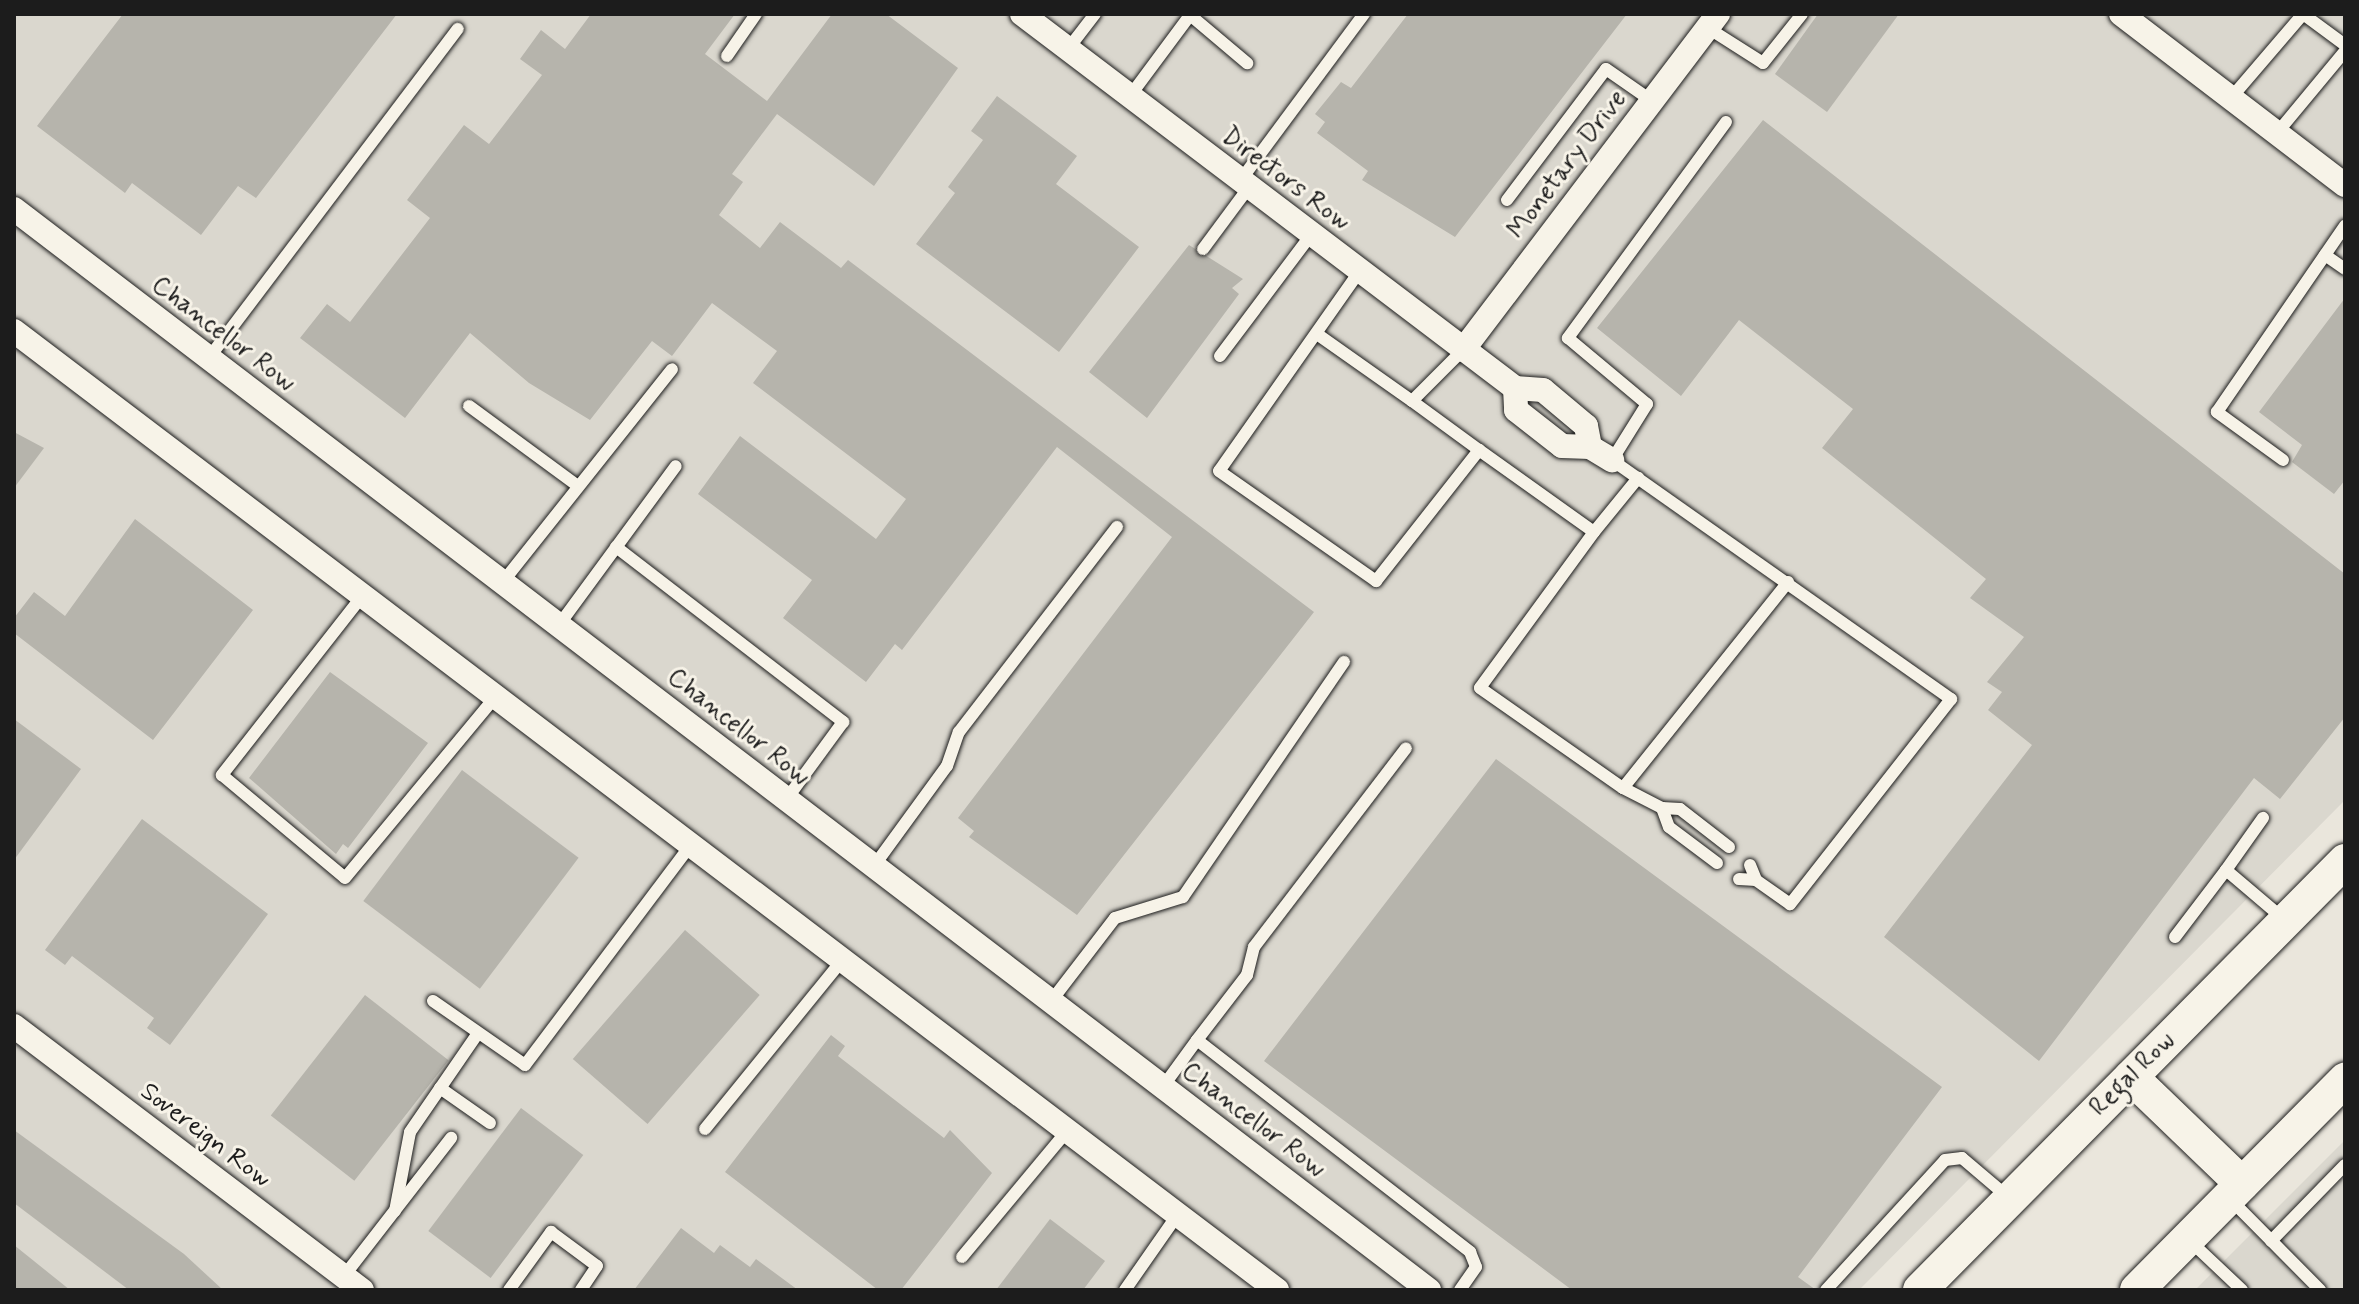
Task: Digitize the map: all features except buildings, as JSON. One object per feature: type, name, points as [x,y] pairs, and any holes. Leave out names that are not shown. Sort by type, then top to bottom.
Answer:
[{"type":"main road","name":"Regal Row","points":[[1920,1290],[2345,861]]},
{"type":"main road","points":[[2131,1077],[2235,1191]]},
{"type":"main road","points":[[2137,1290],[2345,1080]]},
{"type":"street","name":"Directors Row","points":[[1022,14],[1515,388],[1543,390],[1586,426],[1590,447],[1612,460]]},
{"type":"street","points":[[2121,14],[2345,185]]},
{"type":"street","name":"Monetary Drive","points":[[1463,350],[1713,21]]},
{"type":"street","name":"Chancellor Row","points":[[14,209],[1429,1290]]},
{"type":"street","points":[[14,331],[496,696],[689,847],[844,958],[1070,1128],[1277,1290]]},
{"type":"street","name":"Sovereign Row","points":[[14,1026],[353,1283]]},
{"type":"lane","points":[[727,56],[756,14]]},
{"type":"lane","points":[[1068,49],[1095,14]]},
{"type":"lane","points":[[1130,96],[1190,14],[1247,63]]},
{"type":"lane","points":[[1203,249],[1244,184],[1364,14]]},
{"type":"lane","points":[[1713,21],[1763,63],[1802,14]]},
{"type":"lane","points":[[2231,98],[2303,14],[2345,48],[2277,133]]},
{"type":"lane","points":[[208,359],[458,29]]},
{"type":"lane","points":[[1507,200],[1606,69],[1652,101]]},
{"type":"lane","points":[[1726,122],[1568,338],[1647,404],[1612,460],[1951,699],[1790,904],[1756,880],[1739,879]]},
{"type":"lane","points":[[2283,460],[2217,412],[2345,226]]},
{"type":"lane","points":[[1220,356],[1311,235]]},
{"type":"lane","points":[[2325,255],[2345,269]]},
{"type":"lane","points":[[1359,272],[1219,471],[1376,581],[1479,450]]},
{"type":"lane","points":[[1317,334],[1594,532]]},
{"type":"lane","points":[[1412,401],[1463,350]]},
{"type":"lane","points":[[502,583],[672,369]]},
{"type":"lane","points":[[469,406],[578,486]]},
{"type":"lane","points":[[559,625],[676,466]]},
{"type":"lane","points":[[1638,478],[1594,532],[1480,688],[1623,788],[1662,808],[1680,809],[1729,847]]},
{"type":"lane","points":[[874,866],[947,766],[959,732],[1117,527]]},
{"type":"lane","points":[[616,547],[843,722],[786,800]]},
{"type":"lane","points":[[1623,788],[1788,582]]},
{"type":"lane","points":[[363,595],[222,775],[345,878],[496,696]]},
{"type":"lane","points":[[1052,1000],[1115,918],[1183,897],[1344,662]]},
{"type":"lane","points":[[1162,1088],[1247,975],[1254,947],[1406,748]]},
{"type":"lane","points":[[1662,808],[1669,827],[1717,863]]},
{"type":"lane","points":[[2175,937],[2263,818]]},
{"type":"lane","points":[[433,1001],[525,1065],[689,847]]},
{"type":"lane","points":[[1750,865],[1756,880]]},
{"type":"lane","points":[[2226,870],[2285,920]]},
{"type":"lane","points":[[705,1129],[844,958]]},
{"type":"lane","points":[[395,1211],[410,1132],[478,1033]]},
{"type":"lane","points":[[1197,1040],[1470,1252],[1476,1267],[1460,1290]]},
{"type":"lane","points":[[440,1088],[490,1123]]},
{"type":"lane","points":[[962,1257],[1070,1128]]},
{"type":"lane","points":[[353,1283],[395,1211],[451,1138]]},
{"type":"lane","points":[[1826,1290],[1945,1160],[1962,1158],[2010,1199]]},
{"type":"lane","points":[[2271,1241],[2345,1165]]},
{"type":"lane","points":[[2235,1191],[2271,1241],[2320,1290]]},
{"type":"lane","points":[[1125,1290],[1178,1214]]},
{"type":"lane","points":[[509,1290],[551,1232],[597,1266],[581,1290]]},
{"type":"lane","points":[[2187,1238],[2242,1290]]},
{"type":"shaded area","points":[[14,14],[2345,14],[2345,800],[1859,1290],[14,1290]]},
{"type":"shaded area","points":[[2345,1140],[2345,1290],[2195,1290]]}]
